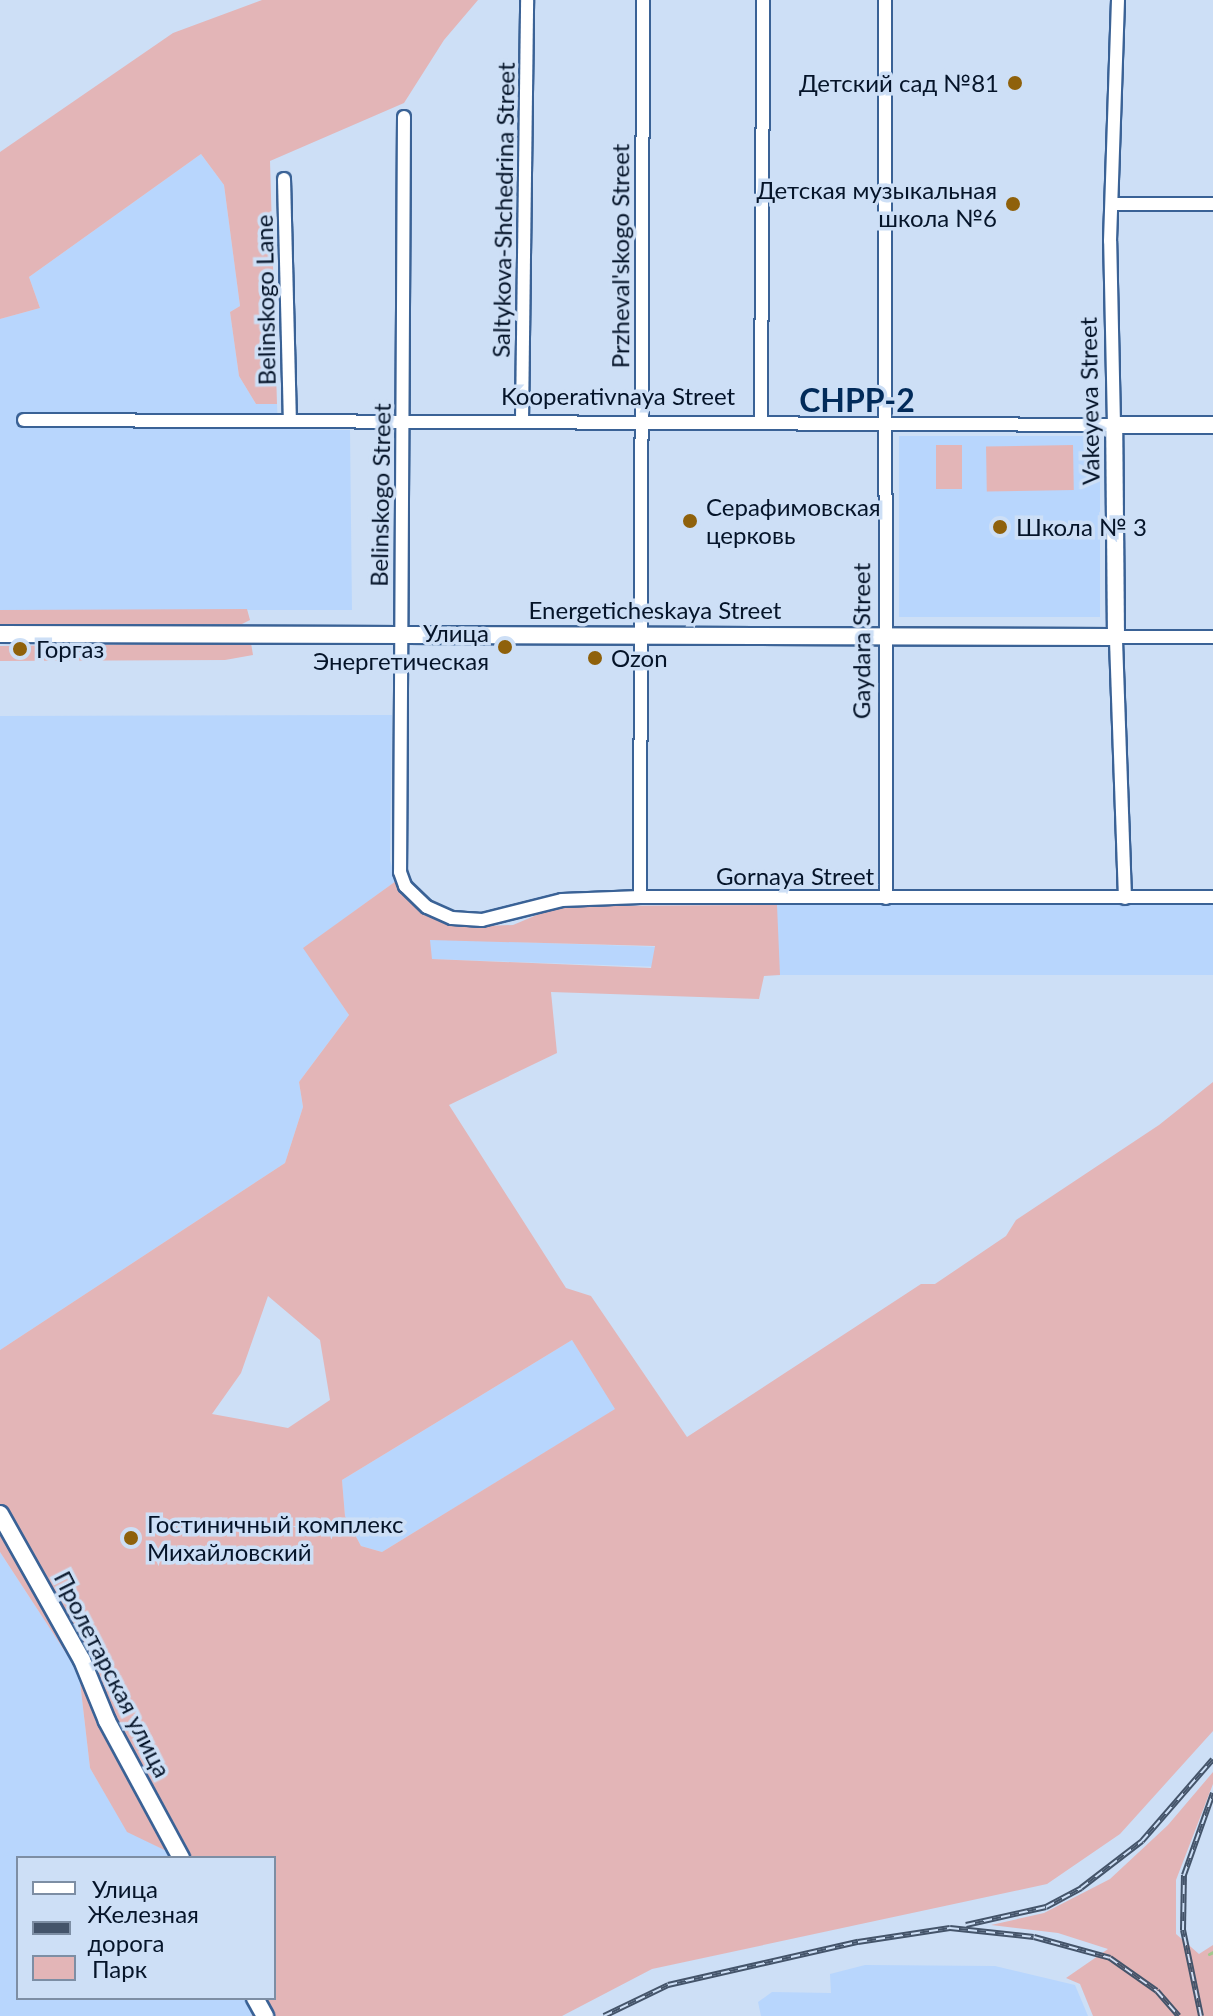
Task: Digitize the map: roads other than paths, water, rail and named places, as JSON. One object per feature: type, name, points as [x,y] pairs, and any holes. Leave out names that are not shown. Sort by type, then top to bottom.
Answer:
[{"type":"street","name":"Saltykova-Shchedrina Street","points":[[522,420],[527,0]]},
{"type":"street","name":"Przheval'skogo Street","points":[[640,897],[638,634],[643,0]]},
{"type":"street","points":[[761,420],[763,0]]},
{"type":"street","name":"Gaydara Street","points":[[885,0],[882,634],[886,898]]},
{"type":"street","name":"Vakeyeva Street","points":[[1118,0],[1112,204],[1116,637],[1125,898]]},
{"type":"street","name":"Belinskogo Street","points":[[400,872],[404,117]]},
{"type":"street","name":"Belinskogo Lane","points":[[284,179],[290,420]]},
{"type":"street","points":[[1112,204],[1213,204]]},
{"type":"street","name":"Kooperativnaya Street","points":[[24,420],[761,420],[882,424],[1213,425]]},
{"type":"street","name":"Energeticheskaya Street","points":[[0,634],[1213,637]]},
{"type":"street","name":"Gornaya Street","points":[[400,872],[405,886],[427,907],[452,918],[482,920],[562,900],[640,897],[1213,897]]},
{"type":"street","name":"Пролетарская улица","points":[[0,1514],[82,1660],[107,1721],[180,1856]]},
{"type":"waterway","points":[[1209,1954],[1213,1952]]},
{"type":"railway","points":[[966,1925],[1046,1907],[1081,1888],[1142,1841],[1213,1759]]},
{"type":"railway","points":[[1201,2016],[1183,1930],[1184,1875],[1213,1793]]},
{"type":"railway","points":[[604,2016],[668,1985],[858,1942],[950,1928],[1034,1937],[1110,1958],[1157,1991],[1179,2016]]},
{"type":"place","name":"Детский сад №81","points":[[1015,83]]},
{"type":"place","name":"Детская музыкальная школа №6","points":[[1013,204]]},
{"type":"place","name":"Серафимовская церковь","points":[[690,521]]},
{"type":"place","name":"Школа № 3","points":[[1000,527]]},
{"type":"place","name":"Улица Энергетическая","points":[[505,647]]},
{"type":"place","name":"Горгаз","points":[[20,649]]},
{"type":"place","name":"Ozon","points":[[595,658]]},
{"type":"place","name":"Гостиничный комплекс Михайловский","points":[[131,1538]]},
{"type":"district","name":"CHPP-2","points":[[857,400]]}]
